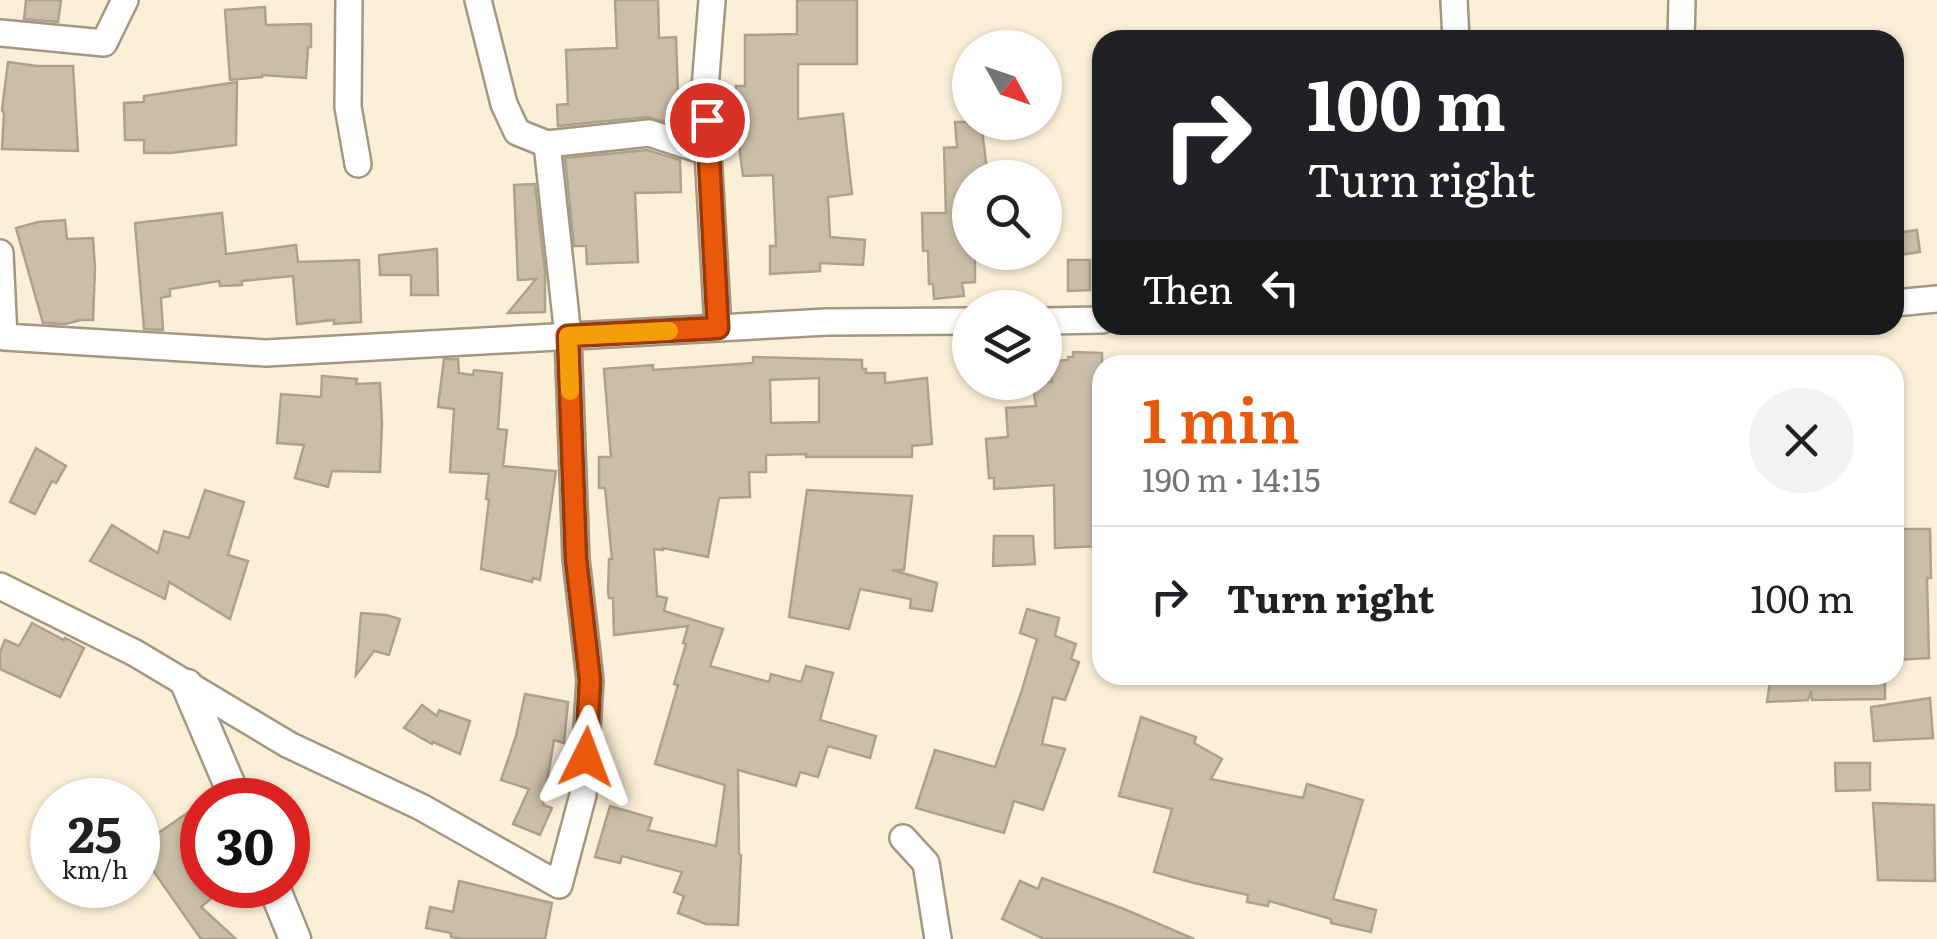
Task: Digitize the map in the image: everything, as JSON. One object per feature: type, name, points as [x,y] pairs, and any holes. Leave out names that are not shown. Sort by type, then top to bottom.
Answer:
[{"type":"street","points":[[0,33],[104,43],[125,0]]},
{"type":"street","points":[[348,0],[348,107],[358,164]]},
{"type":"street","points":[[478,0],[504,104],[517,132],[547,144],[648,133],[708,152]]},
{"type":"street","points":[[712,0],[705,88],[718,328]]},
{"type":"street","points":[[1454,0],[1456,30]]},
{"type":"street","points":[[1681,30],[1682,0]]},
{"type":"street","points":[[0,586],[135,653],[289,745],[421,807],[559,885],[583,795],[590,680],[576,559],[568,336],[547,144]]},
{"type":"street","points":[[0,254],[4,338],[266,353],[827,322],[952,321]]},
{"type":"street","points":[[1904,302],[1937,300]]},
{"type":"street","points":[[1062,320],[1092,320]]},
{"type":"street","points":[[187,684],[227,778]]},
{"type":"street","points":[[904,838],[926,863],[938,939]]},
{"type":"street","points":[[281,908],[294,939]]},
{"type":"building","points":[[26,0],[61,0],[58,22],[24,19]]},
{"type":"building","points":[[615,0],[658,0],[659,38],[676,37],[679,125],[647,117],[558,126],[557,105],[568,104],[566,50],[617,48]]},
{"type":"building","points":[[797,0],[857,0],[857,64],[798,64],[798,119],[843,114],[852,194],[828,197],[830,237],[865,240],[863,265],[820,263],[820,271],[770,274],[770,246],[776,246],[773,175],[743,176],[735,114],[736,86],[745,86],[745,35],[797,34]]},
{"type":"building","points":[[265,7],[266,25],[311,24],[306,78],[262,75],[230,80],[225,10]]},
{"type":"building","points":[[8,62],[73,66],[78,151],[2,149]]},
{"type":"building","points":[[237,82],[236,145],[144,153],[144,140],[125,140],[124,103],[144,102],[144,96]]},
{"type":"building","points":[[956,140],[983,140],[986,160],[952,160],[952,270],[975,270],[975,282],[962,283],[963,290],[952,290],[952,297],[934,299],[933,284],[929,284],[928,251],[923,251],[922,213],[946,213],[944,148],[957,147]]},
{"type":"building","points":[[647,150],[680,160],[681,192],[635,193],[638,262],[587,264],[586,246],[574,246],[565,158]]},
{"type":"building","points":[[535,184],[545,272],[545,312],[508,313],[536,279],[518,280],[514,185]]},
{"type":"building","points":[[222,213],[226,254],[296,245],[298,262],[359,260],[361,322],[297,324],[293,276],[242,281],[242,285],[220,286],[219,281],[170,289],[170,296],[161,298],[163,330],[144,329],[135,223]]},
{"type":"building","points":[[65,220],[67,239],[93,238],[93,320],[43,323],[16,228]]},
{"type":"building","points":[[1917,230],[1920,252],[1904,254],[1904,232]]},
{"type":"building","points":[[437,249],[438,295],[411,295],[411,275],[380,275],[379,255]]},
{"type":"building","points":[[1068,260],[1090,260],[1090,290],[1068,291]]},
{"type":"building","points":[[1073,352],[1102,353],[1092,355],[1092,546],[1055,548],[1054,485],[994,489],[994,478],[989,478],[986,439],[1008,437],[1006,408],[1036,406],[1035,400],[1062,400],[1062,360],[1073,357]]},
{"type":"building","points":[[753,357],[862,360],[866,373],[885,373],[885,383],[927,378],[932,444],[912,446],[912,457],[766,455],[766,472],[749,472],[750,497],[719,498],[708,557],[654,549],[657,596],[667,598],[664,611],[723,629],[710,666],[769,682],[771,674],[801,682],[806,666],[833,673],[820,720],[876,736],[870,758],[828,746],[818,777],[800,772],[796,786],[738,770],[738,925],[706,924],[678,913],[684,896],[674,892],[682,872],[622,856],[620,863],[595,857],[610,806],[652,818],[648,830],[716,846],[725,785],[655,764],[678,685],[674,684],[688,626],[614,635],[613,598],[609,598],[608,592],[612,559],[605,488],[599,488],[599,457],[611,457],[604,369],[753,363]],"holes":[[[819,378],[819,422],[771,423],[770,380]]]},
{"type":"building","points":[[444,359],[458,359],[459,373],[502,373],[498,429],[507,430],[503,466],[556,471],[540,580],[533,578],[532,582],[481,569],[489,474],[450,472],[454,409],[438,407]]},
{"type":"building","points":[[322,376],[357,379],[356,384],[380,383],[380,472],[332,471],[328,487],[295,478],[304,445],[277,443],[281,394],[321,397]]},
{"type":"building","points":[[36,448],[66,466],[56,483],[52,481],[35,514],[10,502]]},
{"type":"building","points":[[205,490],[244,502],[228,555],[248,561],[230,619],[169,582],[165,599],[90,561],[112,525],[158,553],[164,531],[189,538]]},
{"type":"building","points":[[807,490],[912,496],[904,570],[892,570],[937,583],[932,611],[910,608],[911,599],[860,589],[849,629],[789,617]]},
{"type":"building","points":[[1904,529],[1930,529],[1929,658],[1904,659]]},
{"type":"building","points":[[994,536],[1033,536],[1035,564],[993,566]]},
{"type":"building","points":[[1027,609],[1059,618],[1055,636],[1076,644],[1071,659],[1079,662],[1065,700],[1053,697],[1042,744],[1065,749],[1043,810],[1014,801],[1004,833],[916,808],[935,750],[995,767],[1037,639],[1020,633]]},
{"type":"building","points":[[361,613],[400,619],[389,655],[374,651],[356,675]]},
{"type":"building","points":[[32,623],[84,648],[60,697],[0,669],[5,640],[19,646]]},
{"type":"building","points":[[1770,685],[1885,685],[1885,699],[1812,700],[1811,691],[1808,700],[1767,702]]},
{"type":"building","points":[[525,694],[568,702],[564,743],[554,740],[543,805],[552,808],[540,835],[513,824],[529,789],[501,780]]},
{"type":"building","points":[[1930,698],[1933,738],[1874,741],[1871,707]]},
{"type":"building","points":[[422,705],[437,716],[439,710],[470,721],[460,754],[404,728]]},
{"type":"building","points":[[1141,717],[1196,737],[1194,743],[1222,759],[1211,779],[1303,798],[1307,784],[1363,800],[1333,899],[1376,910],[1371,932],[1331,923],[1331,919],[1269,901],[1268,906],[1247,902],[1248,895],[1154,872],[1172,809],[1119,796]]},
{"type":"building","points":[[1835,763],[1870,763],[1870,790],[1836,791]]},
{"type":"building","points":[[1873,803],[1934,805],[1935,881],[1878,880]]},
{"type":"building","points":[[180,818],[180,908],[202,908],[236,939],[201,939],[160,880],[160,832]]},
{"type":"building","points":[[1042,878],[1194,939],[1044,939],[1002,919],[1020,881],[1038,889]]},
{"type":"building","points":[[459,881],[552,903],[545,939],[462,939],[426,928],[430,907],[453,912]]},
{"type":"slow traffic","points":[[570,391],[568,336],[669,331]]},
{"type":"route","points":[[586,757],[590,680],[576,559],[568,336],[718,328],[707,120]]}]
